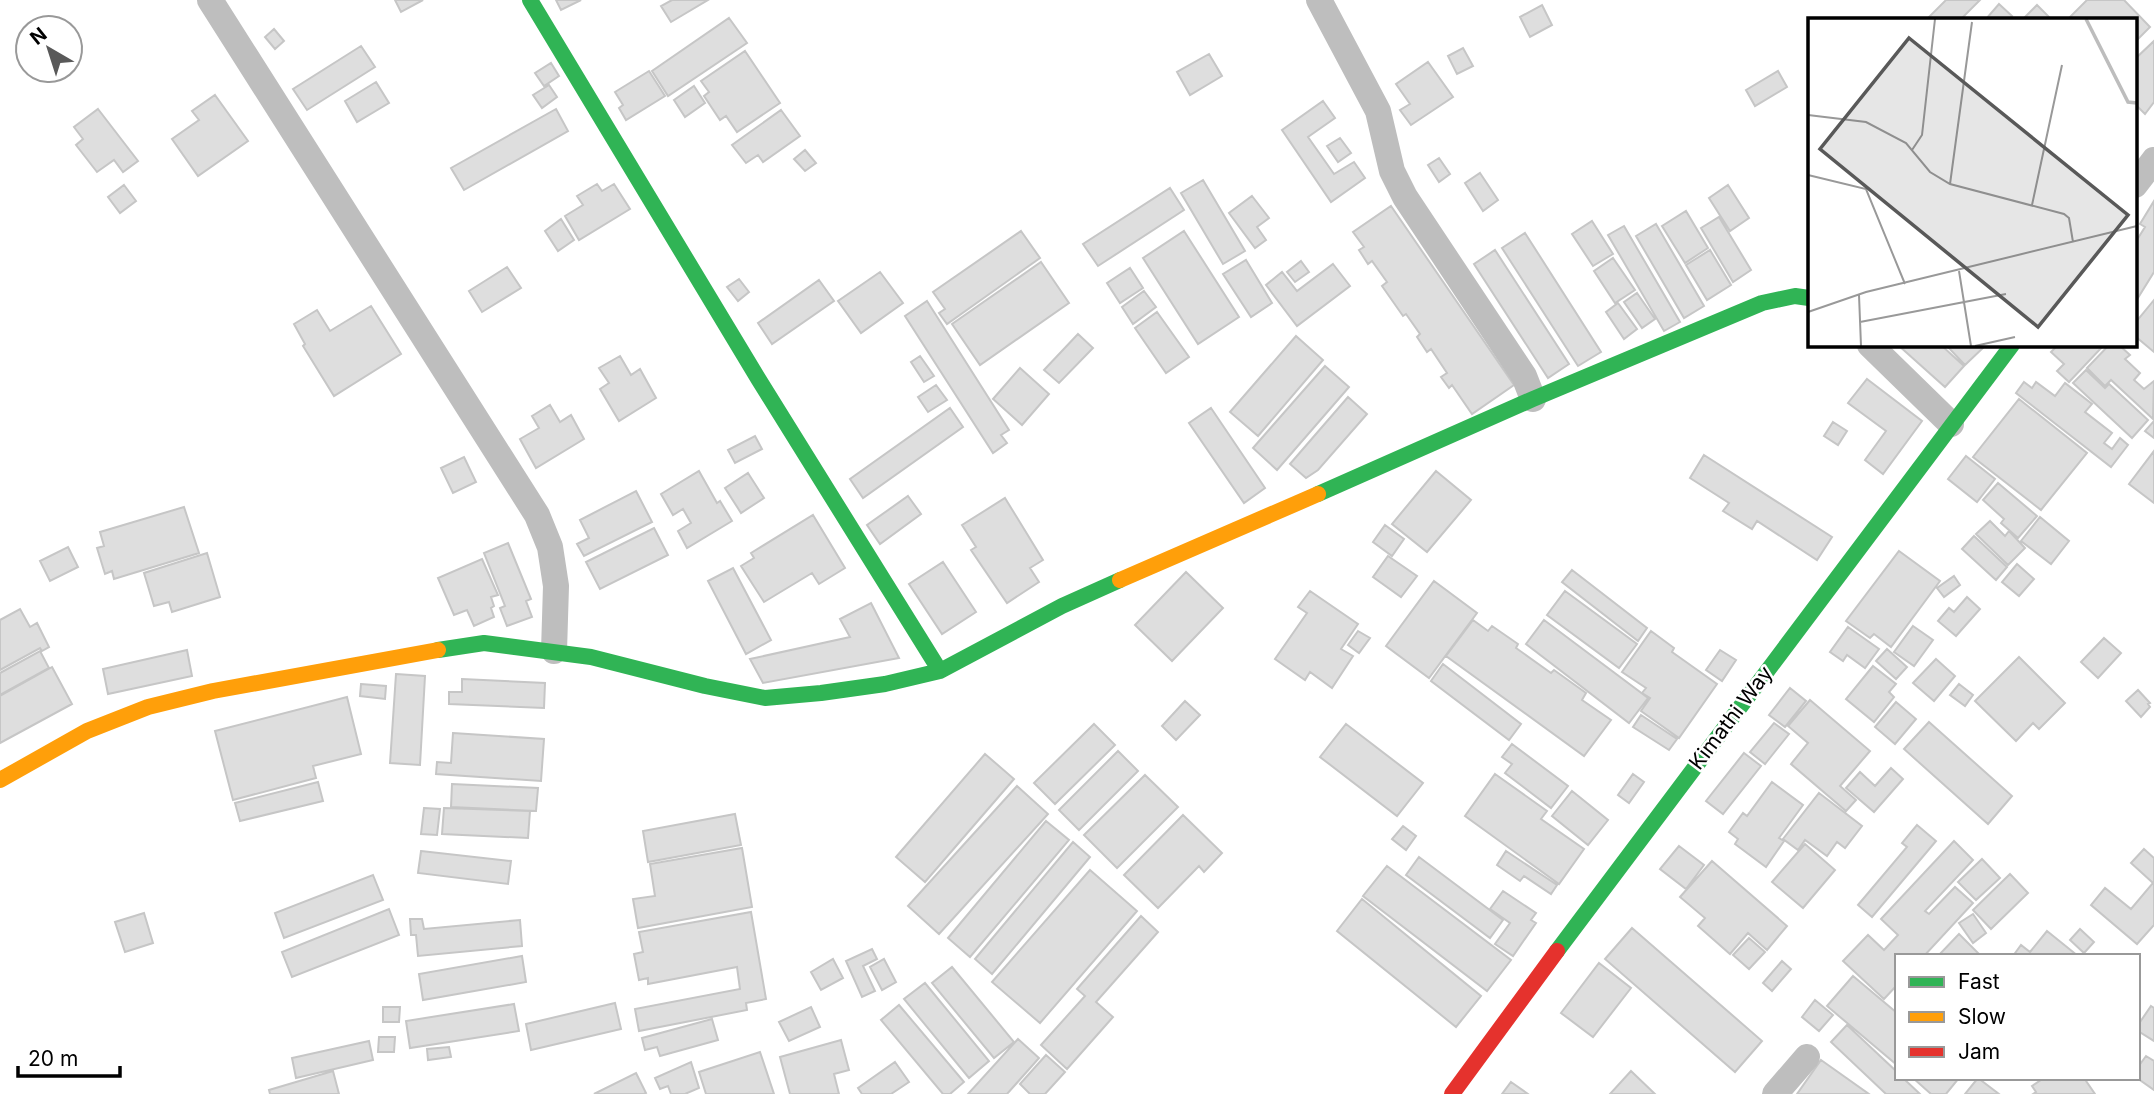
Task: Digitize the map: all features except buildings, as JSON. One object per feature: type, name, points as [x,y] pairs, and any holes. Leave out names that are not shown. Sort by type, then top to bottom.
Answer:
[{"type":"street","points":[[209,0],[537,515],[550,547],[556,586],[554,651]]},
{"type":"street","points":[[530,0],[759,380],[940,671]]},
{"type":"street","points":[[1319,0],[1378,111],[1392,171],[1405,197],[1524,376],[1533,399]]},
{"type":"street","points":[[2136,184],[2154,160]]},
{"type":"street","points":[[0,780],[31,760],[87,731],[148,707],[213,691],[396,656],[484,643],[591,657],[765,698],[885,684],[940,671],[1062,606],[1533,399],[1762,303],[1795,296],[1808,298]]},
{"type":"street","points":[[1871,346],[1951,424]]},
{"type":"street","name":"Kimathi Way","points":[[1452,1094],[2011,346]]},
{"type":"street","points":[[1775,1094],[1807,1057]]},
{"type":"traffic: fast","points":[[530,0],[759,380],[940,671]]},
{"type":"traffic: fast","points":[[1318,494],[1533,399],[1762,303],[1795,296],[1808,298]]},
{"type":"traffic: fast","points":[[1557,951],[2011,346]]},
{"type":"traffic: fast","points":[[438,650],[484,643],[591,657],[765,698],[821,693],[885,684],[940,671],[1062,606],[1120,580]]},
{"type":"traffic: slow","points":[[1120,580],[1318,494]]},
{"type":"traffic: slow","points":[[0,780],[87,731],[148,707],[213,691],[438,650]]},
{"type":"traffic: jam","points":[[1452,1094],[1557,951]]}]
